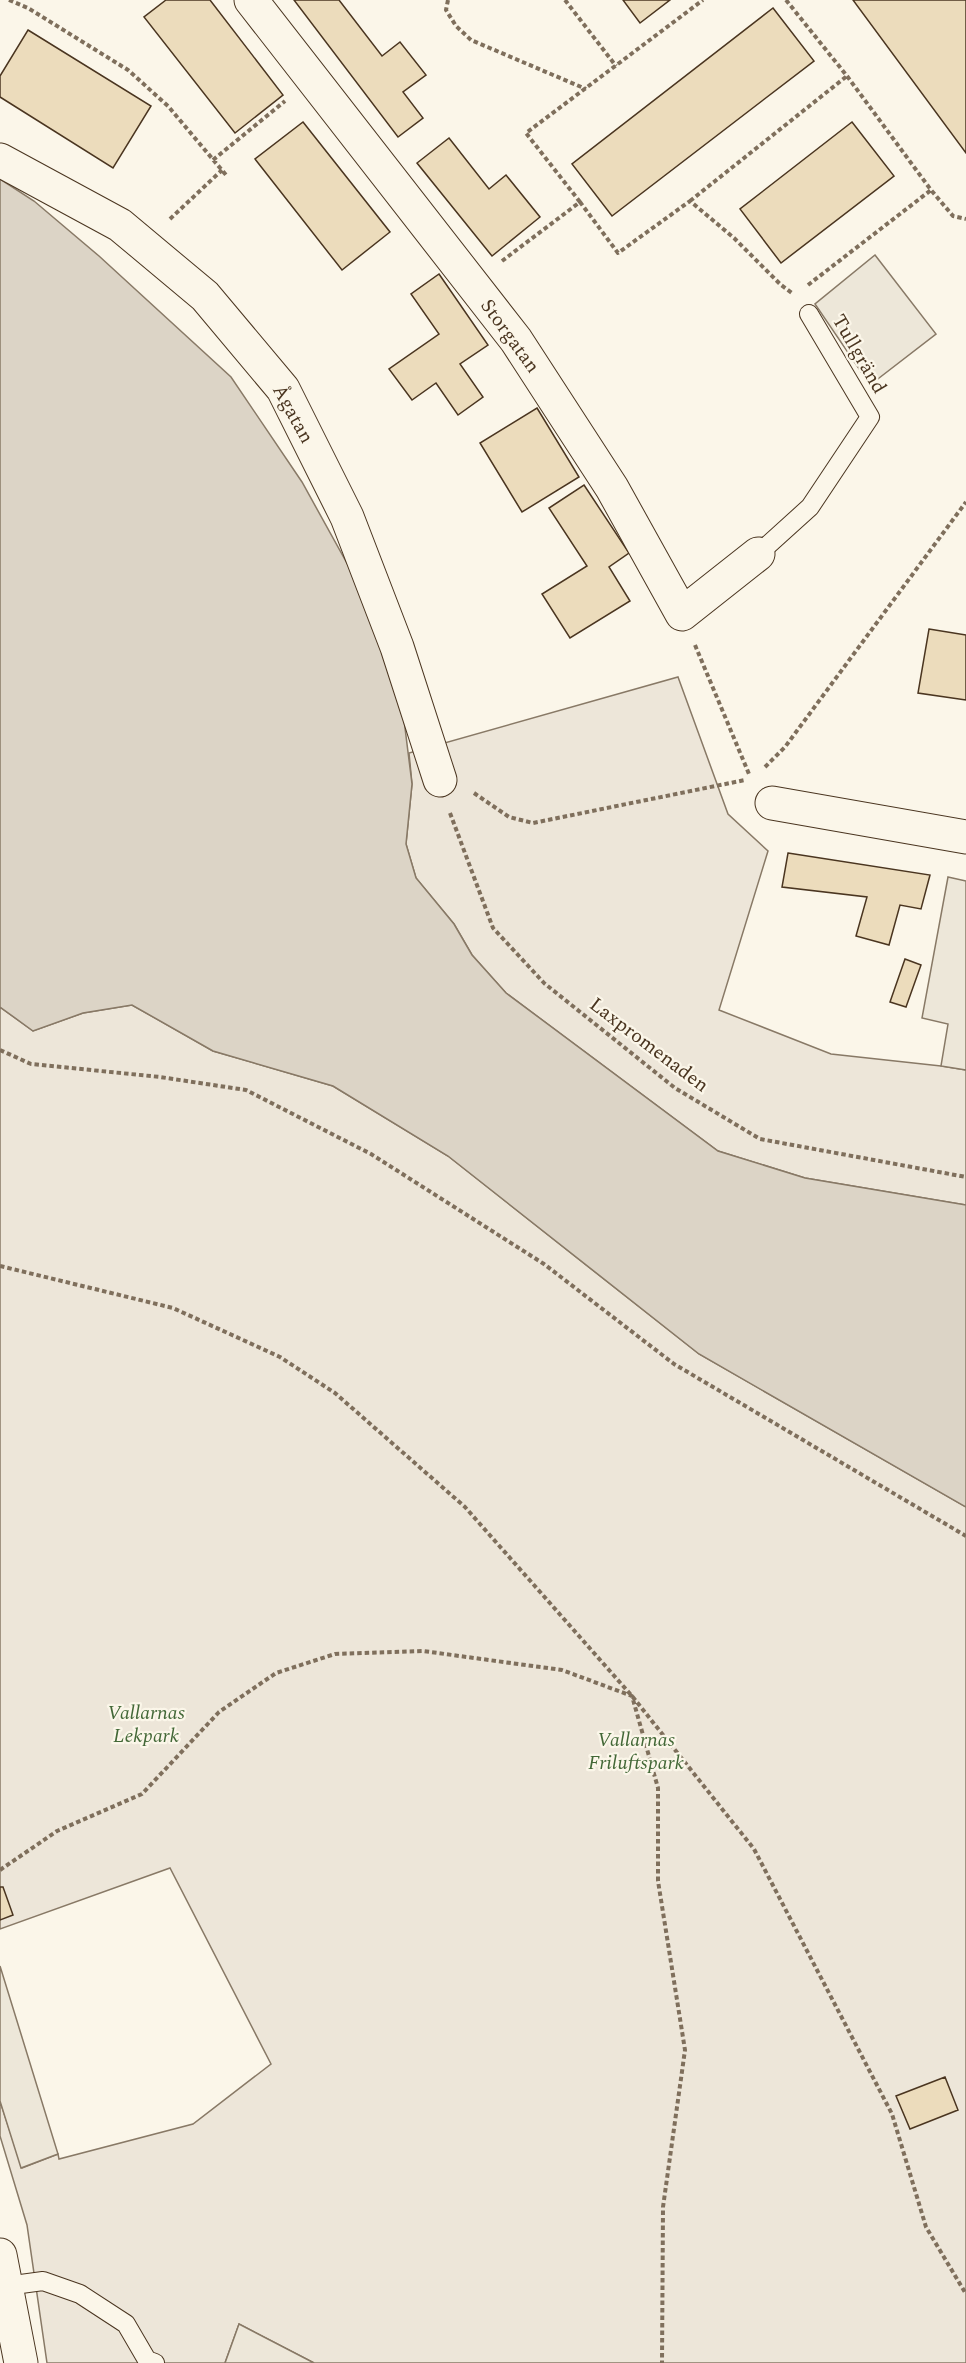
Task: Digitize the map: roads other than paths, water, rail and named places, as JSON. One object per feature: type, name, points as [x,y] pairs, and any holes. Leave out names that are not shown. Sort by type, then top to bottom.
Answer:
[{"type":"street","name":"Storgatan","points":[[251,0],[516,340],[612,488],[682,614],[759,554]]},
{"type":"street","name":"Ågatan","points":[[0,160],[120,225],[205,296],[283,389],[347,517],[397,647],[440,780]]},
{"type":"street","points":[[760,785],[966,837]]},
{"type":"street","points":[[3,2270],[21,2363]]},
{"type":"lane","name":"Tullgränd","points":[[759,554],[810,507],[870,417],[809,314]]},
{"type":"lane","points":[[3,2270],[80,2294],[126,2324],[149,2362]]},
{"type":"park label","name":"Vallarnas Lekpark","points":[[146,1724]]},
{"type":"park label","name":"Vallarnas Friluftspark","points":[[636,1752]]}]
